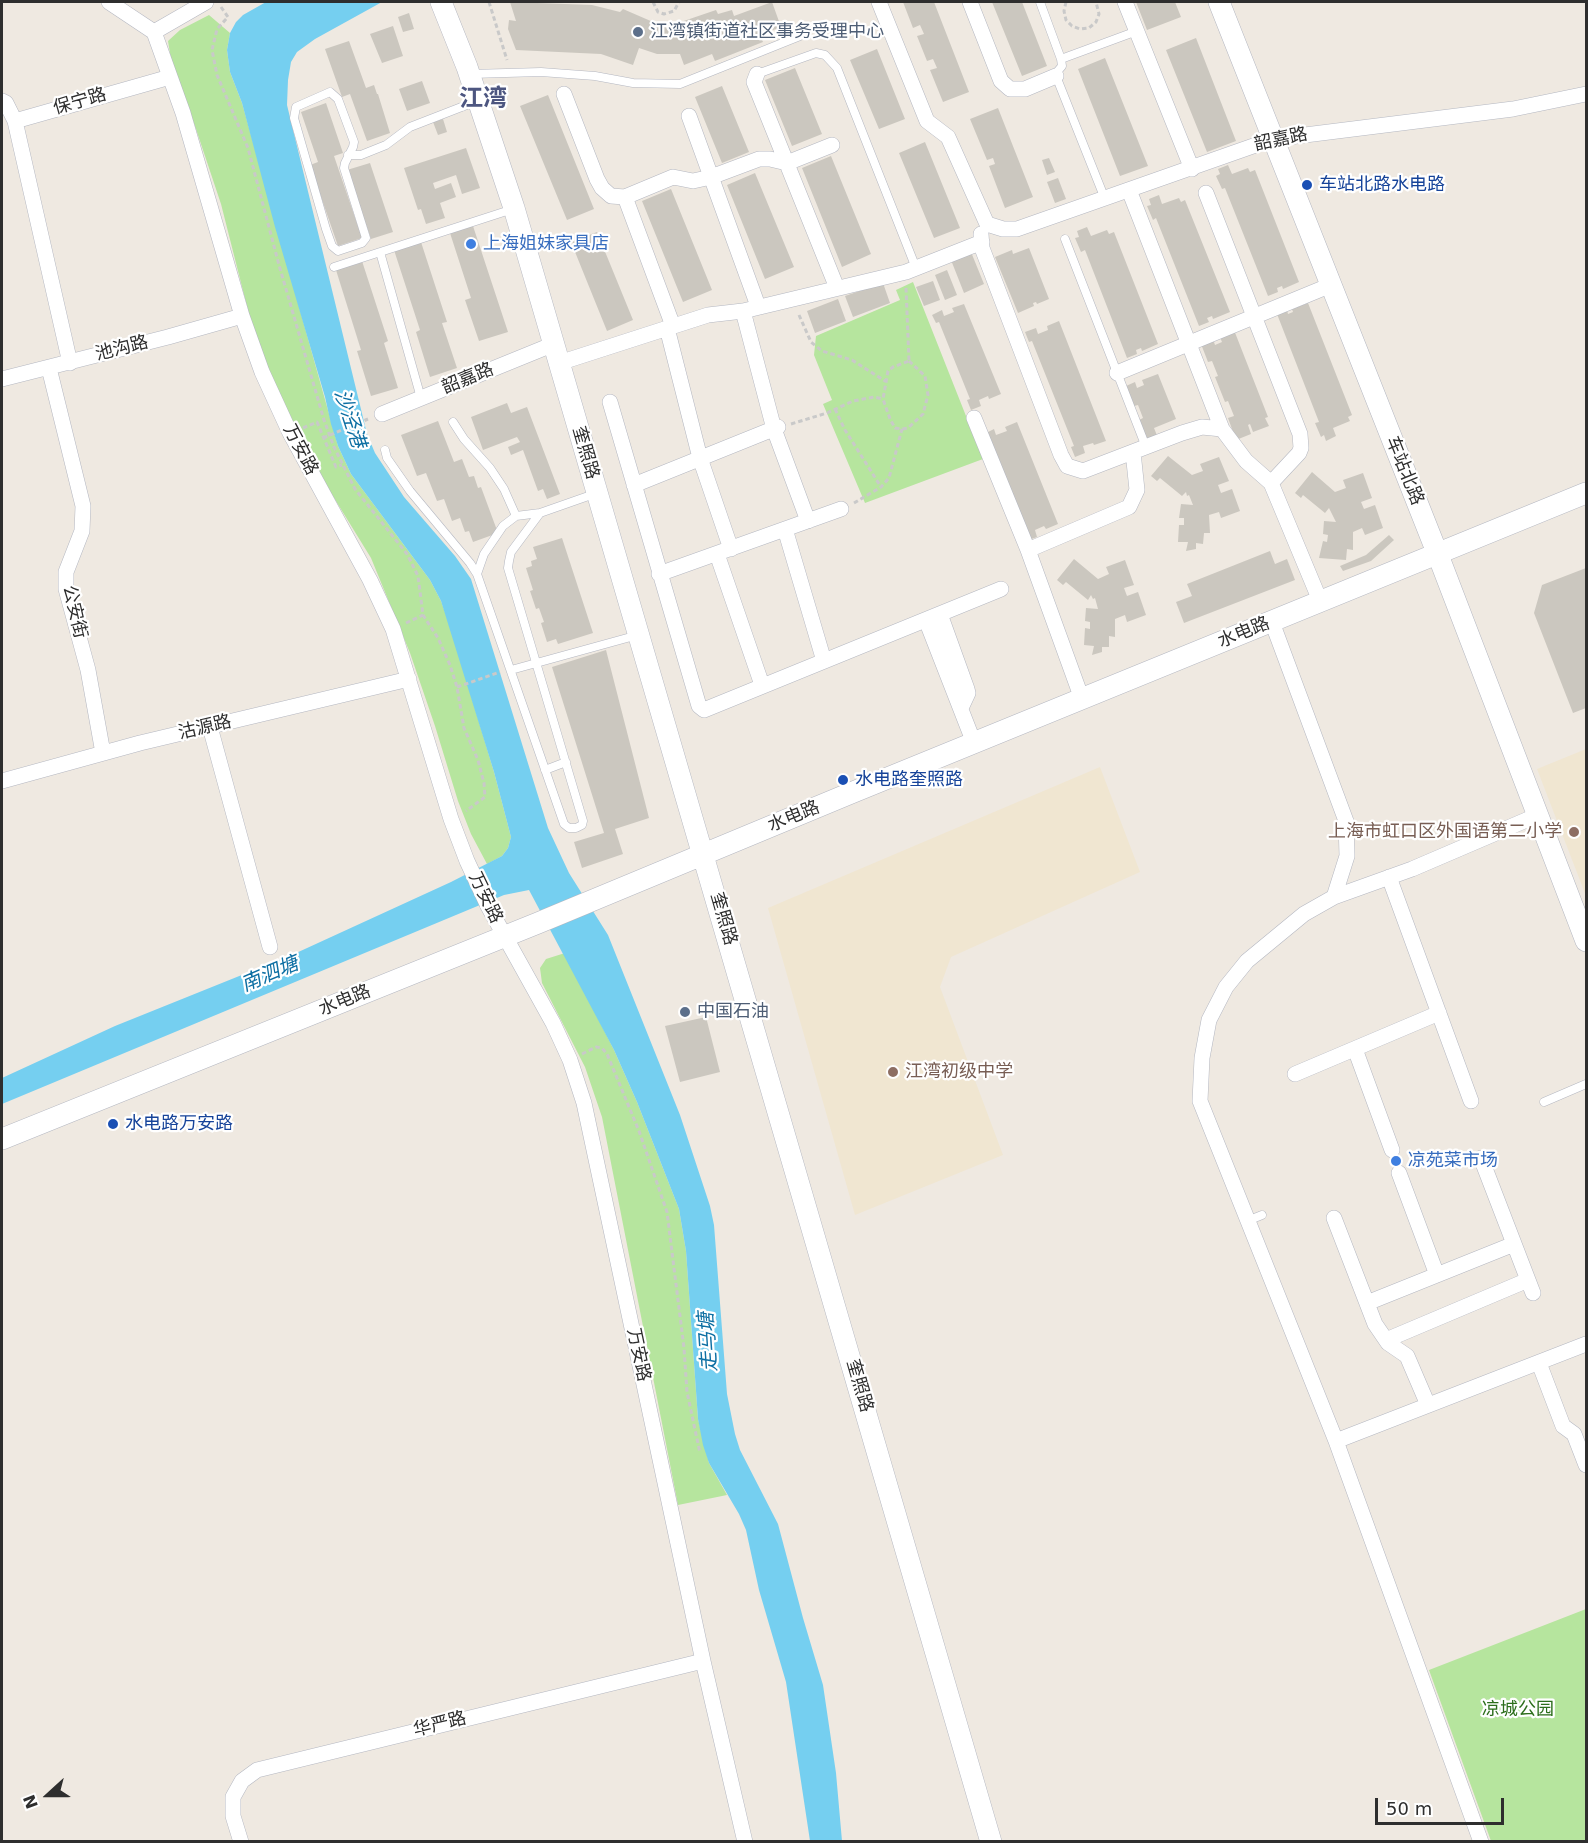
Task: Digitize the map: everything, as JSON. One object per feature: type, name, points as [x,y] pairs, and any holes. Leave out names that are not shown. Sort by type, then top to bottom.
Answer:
[{"type":"main road","name":"奎照路","points":[[441,2],[470,74],[514,208],[991,1842]]},
{"type":"main road","name":"车站北路","points":[[1218,2],[1438,555],[1587,941]]},
{"type":"main road","name":"水电路","points":[[2,1139],[504,937],[1587,493]]},
{"type":"street","points":[[109,2],[154,32],[206,2]]},
{"type":"street","points":[[879,2],[927,120],[948,137],[987,224],[980,235],[982,242],[1061,455],[1067,465],[1083,471],[1182,433],[1202,427],[1222,429]]},
{"type":"street","points":[[970,2],[1001,81],[1010,89],[1025,89],[1056,76]]},
{"type":"street","points":[[1125,2],[1192,169]]},
{"type":"street","name":"万安路","points":[[154,32],[183,113],[242,316],[276,404],[370,580],[393,630],[451,819],[467,861],[504,937],[553,1023],[570,1060],[584,1103],[703,1661],[745,1842]]},
{"type":"street","points":[[757,74],[754,82],[837,288]]},
{"type":"street","name":"保宁路","points":[[15,121],[170,77]]},
{"type":"street","points":[[564,94],[597,179],[602,188],[611,196],[625,197],[673,177],[693,181],[711,177],[759,159],[787,163],[832,145]]},
{"type":"street","name":"韶嘉路","points":[[987,224],[1017,230],[1273,139],[1513,108],[1587,94]]},
{"type":"street","points":[[2,100],[6,103],[15,121],[70,363]]},
{"type":"street","points":[[689,116],[758,306]]},
{"type":"street","points":[[1130,190],[1222,429],[1246,461],[1271,483],[1321,603]]},
{"type":"street","points":[[1206,193],[1300,434],[1299,453],[1271,483]]},
{"type":"street","points":[[625,197],[670,327],[724,552],[761,682],[765,686]]},
{"type":"street","name":"韶嘉路","points":[[375,417],[421,398],[556,354],[670,327],[708,315],[743,311],[911,270],[982,242]]},
{"type":"street","points":[[1117,373],[1331,285]]},
{"type":"street","points":[[743,311],[776,428],[808,521]]},
{"type":"street","name":"池沟路","points":[[2,379],[242,316]]},
{"type":"street","name":"公安街","points":[[49,368],[83,506],[82,531],[66,572],[66,589],[88,670],[103,753]]},
{"type":"street","points":[[610,402],[699,706],[704,710],[1001,590]]},
{"type":"street","points":[[974,418],[1028,550],[1082,699]]},
{"type":"street","points":[[634,485],[776,428]]},
{"type":"street","points":[[1028,550],[1130,507],[1137,490],[1140,450]]},
{"type":"street","points":[[659,574],[841,509]]},
{"type":"street","points":[[785,529],[824,661]]},
{"type":"street","points":[[933,617],[968,693],[961,708],[974,743]]},
{"type":"street","points":[[1272,622],[1346,821],[1347,856],[1334,897]]},
{"type":"street","name":"沽源路","points":[[2,781],[103,753],[409,679]]},
{"type":"street","points":[[210,727],[270,947]]},
{"type":"street","points":[[1481,1842],[1336,1441],[1200,1101],[1202,1058],[1209,1020],[1226,987],[1247,960],[1304,914],[1334,897],[1389,877],[1538,815]]},
{"type":"street","points":[[1389,877],[1471,1101]]},
{"type":"street","points":[[1295,1074],[1439,1013]]},
{"type":"street","points":[[1354,1049],[1392,1150]]},
{"type":"street","points":[[1386,1340],[1530,1287],[1481,1158]]},
{"type":"street","points":[[1399,1173],[1437,1275]]},
{"type":"street","points":[[1334,1218],[1375,1324],[1386,1340],[1407,1356],[1428,1405]]},
{"type":"street","points":[[1367,1304],[1514,1244]]},
{"type":"street","points":[[1336,1441],[1587,1344]]},
{"type":"street","points":[[1539,1363],[1563,1426],[1574,1434],[1587,1465]]},
{"type":"street","name":"华严路","points":[[241,1842],[233,1816],[234,1797],[242,1781],[257,1770],[703,1661]]},
{"type":"lane","points":[[1040,2],[1061,59],[1062,66],[1056,76],[1105,199]]},
{"type":"lane","points":[[1061,59],[1137,31]]},
{"type":"lane","points":[[470,74],[541,72],[595,76],[633,83],[680,84],[800,36]]},
{"type":"lane","points":[[757,74],[816,53],[825,55],[837,68],[911,270]]},
{"type":"lane","points":[[330,92],[338,99],[354,142],[348,155],[345,168],[366,238],[362,243],[338,250],[332,246],[307,164],[294,118],[296,107],[330,92]]},
{"type":"lane","points":[[348,155],[361,155],[386,145],[410,127],[478,100]]},
{"type":"lane","points":[[334,267],[514,208]]},
{"type":"lane","points":[[1065,240],[1117,373],[1140,450]]},
{"type":"lane","points":[[380,252],[421,398]]},
{"type":"lane","points":[[453,422],[464,439],[490,468],[504,489],[516,516]]},
{"type":"lane","points":[[385,450],[387,458],[410,491],[477,574],[564,824],[569,828],[576,828],[582,825],[583,821],[508,568],[511,552],[540,513]]},
{"type":"lane","points":[[477,574],[484,554],[503,526],[516,516],[540,513],[597,493]]},
{"type":"lane","points":[[511,670],[639,635]]},
{"type":"lane","points":[[545,770],[566,762]]},
{"type":"lane","points":[[1544,1102],[1587,1084]]},
{"type":"lane","points":[[1247,1221],[1262,1215]]},
{"type":"path","points":[[217,2],[228,17],[217,29],[212,50],[217,75],[248,148],[324,420],[342,465],[355,489],[407,554],[418,576],[423,615],[438,638],[450,665],[457,687],[464,728],[478,760],[485,797],[473,807],[451,819]]},
{"type":"path","points":[[489,2],[512,73]]},
{"type":"path","points":[[653,2],[658,12],[663,14],[674,11],[679,2]]},
{"type":"path","points":[[1066,2],[1064,11],[1066,20],[1072,26],[1080,29],[1089,28],[1096,22],[1099,14],[1096,2]]},
{"type":"path","points":[[909,361],[888,371],[885,381],[883,399],[895,428],[908,428],[923,414],[928,395],[925,376],[909,361],[911,270]]},
{"type":"path","points":[[792,298],[811,342],[822,351],[852,360],[885,381]]},
{"type":"path","points":[[776,428],[861,399],[874,397],[883,399]]},
{"type":"path","points":[[835,409],[881,487]]},
{"type":"path","points":[[323,438],[375,417]]},
{"type":"path","points":[[317,422],[336,467],[342,465]]},
{"type":"path","points":[[841,509],[881,487],[889,478],[902,429]]},
{"type":"path","points":[[457,687],[500,672]]},
{"type":"path","points":[[570,1060],[596,1047],[602,1047],[607,1054],[639,1131],[667,1212],[684,1348],[687,1392],[700,1453]]},
{"type":"shaded area","name":"上海市虹口区外国语第二小学","points":[[1586,749],[1586,896],[1537,769]]},
{"type":"shaded area","name":"江湾初级中学","points":[[1100,767],[1140,872],[951,957],[940,987],[1003,1155],[855,1215],[768,908]]},
{"type":"green space","points":[[209,15],[230,33],[227,50],[230,72],[242,103],[338,446],[351,474],[430,580],[441,601],[451,629],[511,837],[508,848],[502,856],[487,864],[471,834],[458,801],[410,653],[371,558],[315,467],[272,382],[255,338],[221,204],[172,66],[168,41],[180,30]]},
{"type":"green space","points":[[913,282],[983,459],[865,503],[823,404],[832,400],[814,355],[816,336],[900,300],[896,290]]},
{"type":"green space","points":[[565,953],[614,1050],[679,1209],[686,1251],[698,1419],[709,1463],[727,1495],[678,1505],[602,1117],[585,1067],[542,983],[540,968],[546,959]]},
{"type":"green space","name":"凉城公园","points":[[1586,1609],[1586,1841],[1491,1841],[1429,1670]]},
{"type":"water","points":[[266,2],[382,2],[315,39],[297,52],[291,62],[287,105],[367,434],[375,453],[404,497],[455,556],[471,579],[548,828],[569,873],[608,935],[680,1115],[714,1225],[727,1394],[735,1434],[740,1450],[778,1524],[823,1685],[836,1773],[842,1841],[810,1841],[786,1682],[759,1590],[746,1530],[709,1463],[703,1445],[698,1419],[686,1251],[679,1209],[614,1050],[529,890],[504,895],[2,1104],[2,1078],[115,1026],[294,954],[451,882],[502,856],[508,848],[511,837],[494,772],[441,601],[430,580],[351,474],[331,424],[242,103],[230,72],[227,50],[230,33],[243,15]]},
{"type":"building","name":"江湾镇街道社区事务受理中心","points":[[510,2],[592,5],[620,12],[623,9],[653,22],[672,25],[716,10],[718,14],[732,10],[734,16],[772,2],[781,27],[760,35],[763,42],[715,61],[712,54],[684,65],[680,54],[657,54],[639,48],[633,65],[601,54],[516,50],[508,29],[509,20],[516,21]]},
{"type":"building","points":[[903,2],[934,2],[969,92],[943,102],[930,70],[937,68],[933,59],[927,61],[917,36],[924,34],[920,25],[913,28]]},
{"type":"building","points":[[992,2],[1022,2],[1047,66],[1022,76]]},
{"type":"building","points":[[1136,2],[1175,2],[1181,17],[1147,30]]},
{"type":"building","points":[[409,13],[414,29],[403,32],[398,17]]},
{"type":"building","points":[[393,26],[403,56],[382,63],[370,34]]},
{"type":"building","points":[[1196,38],[1236,141],[1207,152],[1166,50]]},
{"type":"building","points":[[349,41],[366,88],[374,85],[390,133],[367,141],[350,94],[342,97],[325,49]]},
{"type":"building","points":[[877,49],[905,119],[879,129],[850,60]]},
{"type":"building","points":[[1105,58],[1148,166],[1120,176],[1078,69]]},
{"type":"building","points":[[795,68],[822,134],[792,146],[765,80]]},
{"type":"building","points":[[422,81],[430,103],[407,111],[399,89]]},
{"type":"building","points":[[722,86],[749,152],[722,163],[695,97]]},
{"type":"building","points":[[548,95],[594,209],[567,220],[520,106]]},
{"type":"building","points":[[326,103],[343,153],[334,156],[362,238],[338,246],[310,165],[318,162],[301,112]]},
{"type":"building","points":[[998,108],[1033,197],[1005,208],[989,166],[995,164],[993,158],[987,160],[970,119]]},
{"type":"building","points":[[443,119],[447,132],[438,135],[433,122]]},
{"type":"building","points":[[925,142],[960,228],[934,238],[899,153]]},
{"type":"building","points":[[466,148],[480,188],[462,194],[456,175],[433,183],[435,189],[451,183],[456,197],[440,203],[445,218],[426,224],[421,209],[418,210],[404,168]]},
{"type":"building","points":[[831,156],[871,254],[842,267],[802,168]]},
{"type":"building","points":[[1049,158],[1055,172],[1047,175],[1042,160]]},
{"type":"building","points":[[370,163],[393,232],[371,239],[347,170]]},
{"type":"building","points":[[1228,165],[1232,174],[1248,168],[1250,172],[1255,170],[1299,282],[1283,289],[1282,286],[1277,288],[1278,292],[1268,296],[1225,188],[1222,189],[1216,176],[1220,174],[1218,169]]},
{"type":"building","points":[[755,173],[794,267],[765,279],[727,185]]},
{"type":"building","points":[[1058,178],[1066,199],[1055,203],[1047,182]]},
{"type":"building","points":[[671,189],[712,290],[683,302],[642,201]]},
{"type":"building","points":[[1159,195],[1162,204],[1179,198],[1181,202],[1185,200],[1230,312],[1213,319],[1212,316],[1207,318],[1209,322],[1199,326],[1156,218],[1153,220],[1147,206],[1151,205],[1149,199]]},
{"type":"building","points":[[473,226],[508,332],[479,341],[465,300],[471,298],[450,233]]},
{"type":"building","points":[[1087,227],[1091,236],[1107,230],[1109,234],[1114,232],[1158,344],[1142,351],[1141,348],[1136,350],[1137,354],[1127,358],[1085,250],[1081,252],[1075,238],[1079,237],[1077,231]]},
{"type":"building","points":[[597,232],[633,320],[607,331],[571,242]]},
{"type":"building","points":[[421,242],[447,322],[442,323],[457,368],[430,377],[416,332],[420,330],[394,250]]},
{"type":"building","points":[[1029,248],[1049,299],[1037,304],[1033,303],[1034,306],[1018,313],[995,257],[1012,250],[1013,254]]},
{"type":"building","points":[[971,252],[984,284],[964,293],[951,260]]},
{"type":"building","points":[[362,261],[388,341],[384,343],[398,388],[371,396],[357,351],[361,350],[336,270]]},
{"type":"building","points":[[947,270],[957,295],[945,300],[935,275]]},
{"type":"building","points":[[933,281],[940,300],[924,306],[916,287]]},
{"type":"building","points":[[883,283],[890,303],[853,317],[845,296]]},
{"type":"building","points":[[838,299],[846,321],[815,333],[807,311]]},
{"type":"building","points":[[1308,303],[1352,415],[1348,417],[1350,421],[1333,428],[1336,436],[1326,441],[1324,435],[1321,437],[1315,423],[1319,422],[1277,314],[1287,310],[1288,314],[1293,312],[1292,309]]},
{"type":"building","points":[[964,304],[1001,394],[979,400],[981,406],[971,410],[967,400],[970,399],[939,322],[936,323],[932,315],[942,310],[944,316],[954,312],[952,308]]},
{"type":"building","points":[[1059,321],[1106,441],[1083,446],[1085,453],[1075,457],[1071,447],[1074,446],[1032,341],[1029,342],[1025,332],[1036,328],[1038,334],[1048,330],[1047,326]]},
{"type":"building","points":[[1234,330],[1268,417],[1265,418],[1269,426],[1253,432],[1250,424],[1248,425],[1251,434],[1236,440],[1228,418],[1234,416],[1228,401],[1225,402],[1215,377],[1218,376],[1212,361],[1208,362],[1201,344],[1213,339],[1215,345],[1222,342],[1219,335]]},
{"type":"building","points":[[1158,374],[1176,419],[1154,428],[1158,438],[1146,443],[1137,421],[1143,418],[1138,405],[1134,406],[1126,386],[1135,382],[1137,388],[1144,385],[1142,380]]},
{"type":"building","points":[[507,403],[511,413],[527,407],[560,494],[547,499],[543,489],[538,491],[523,450],[511,455],[508,447],[520,442],[517,437],[483,450],[471,417]]},
{"type":"building","points":[[438,421],[454,462],[462,459],[469,477],[474,476],[478,488],[481,487],[498,533],[473,542],[469,531],[465,532],[460,518],[452,521],[444,499],[437,501],[426,473],[417,476],[401,435]]},
{"type":"building","points":[[1017,422],[1058,524],[1046,529],[1044,526],[1035,530],[1037,537],[1026,541],[984,434],[994,429],[996,435],[1007,431],[1005,427]]},
{"type":"building","points":[[1168,456],[1192,475],[1203,471],[1200,464],[1219,457],[1229,481],[1218,485],[1221,493],[1232,489],[1240,511],[1221,518],[1219,512],[1209,515],[1210,533],[1204,533],[1203,544],[1196,543],[1196,549],[1186,551],[1188,542],[1178,542],[1179,525],[1184,525],[1184,518],[1179,518],[1181,504],[1193,505],[1189,495],[1187,496],[1186,492],[1182,496],[1160,478],[1157,481],[1151,476]]},
{"type":"building","points":[[1312,472],[1335,492],[1346,488],[1343,480],[1363,473],[1372,498],[1361,502],[1364,509],[1375,505],[1383,528],[1365,535],[1362,528],[1353,532],[1353,550],[1347,549],[1346,560],[1319,558],[1323,541],[1327,542],[1328,535],[1323,534],[1324,521],[1336,522],[1329,508],[1325,513],[1303,495],[1301,498],[1295,493]]},
{"type":"building","points":[[1389,535],[1394,540],[1371,561],[1343,571],[1340,566],[1366,555]]},
{"type":"building","points":[[562,538],[593,633],[558,644],[556,639],[547,642],[541,623],[544,622],[539,608],[536,609],[530,591],[533,590],[526,568],[532,566],[531,561],[537,559],[533,547]]},
{"type":"building","points":[[1270,551],[1275,564],[1287,559],[1295,580],[1184,623],[1176,602],[1192,596],[1187,584]]},
{"type":"building","points":[[1074,559],[1098,579],[1109,574],[1106,567],[1125,560],[1134,585],[1124,588],[1127,596],[1138,592],[1146,615],[1127,622],[1125,615],[1115,619],[1115,637],[1109,636],[1109,647],[1102,647],[1102,652],[1092,655],[1094,646],[1084,645],[1085,628],[1090,629],[1090,622],[1085,621],[1086,608],[1098,609],[1095,598],[1093,599],[1091,595],[1088,600],[1066,582],[1063,585],[1057,580]]},
{"type":"building","points":[[1586,568],[1586,708],[1573,713],[1534,613],[1542,585]]},
{"type":"building","points":[[606,650],[649,818],[615,829],[623,854],[582,868],[574,842],[604,833],[552,667]]},
{"type":"building","points":[[706,1017],[720,1072],[680,1082],[665,1026]]},
{"type":"place","name":"江湾镇街道社区事务受理中心","points":[[638,32]]},
{"type":"place","name":"车站北路水电路","points":[[1307,185]]},
{"type":"place","name":"上海姐妹家具店","points":[[471,244]]},
{"type":"place","name":"水电路奎照路","points":[[843,780]]},
{"type":"place","name":"上海市虹口区外国语第二小学","points":[[1574,832]]},
{"type":"place","name":"中国石油","points":[[685,1012]]},
{"type":"place","name":"江湾初级中学","points":[[893,1072]]},
{"type":"place","name":"水电路万安路","points":[[113,1124]]},
{"type":"place","name":"凉苑菜市场","points":[[1396,1161]]},
{"type":"district","name":"江湾","points":[[483,100]]},
{"type":"water label","name":"沙泾港","points":[[349,419]]},
{"type":"water label","name":"南泗塘","points":[[270,975]]},
{"type":"water label","name":"走马塘","points":[[709,1342]]}]
